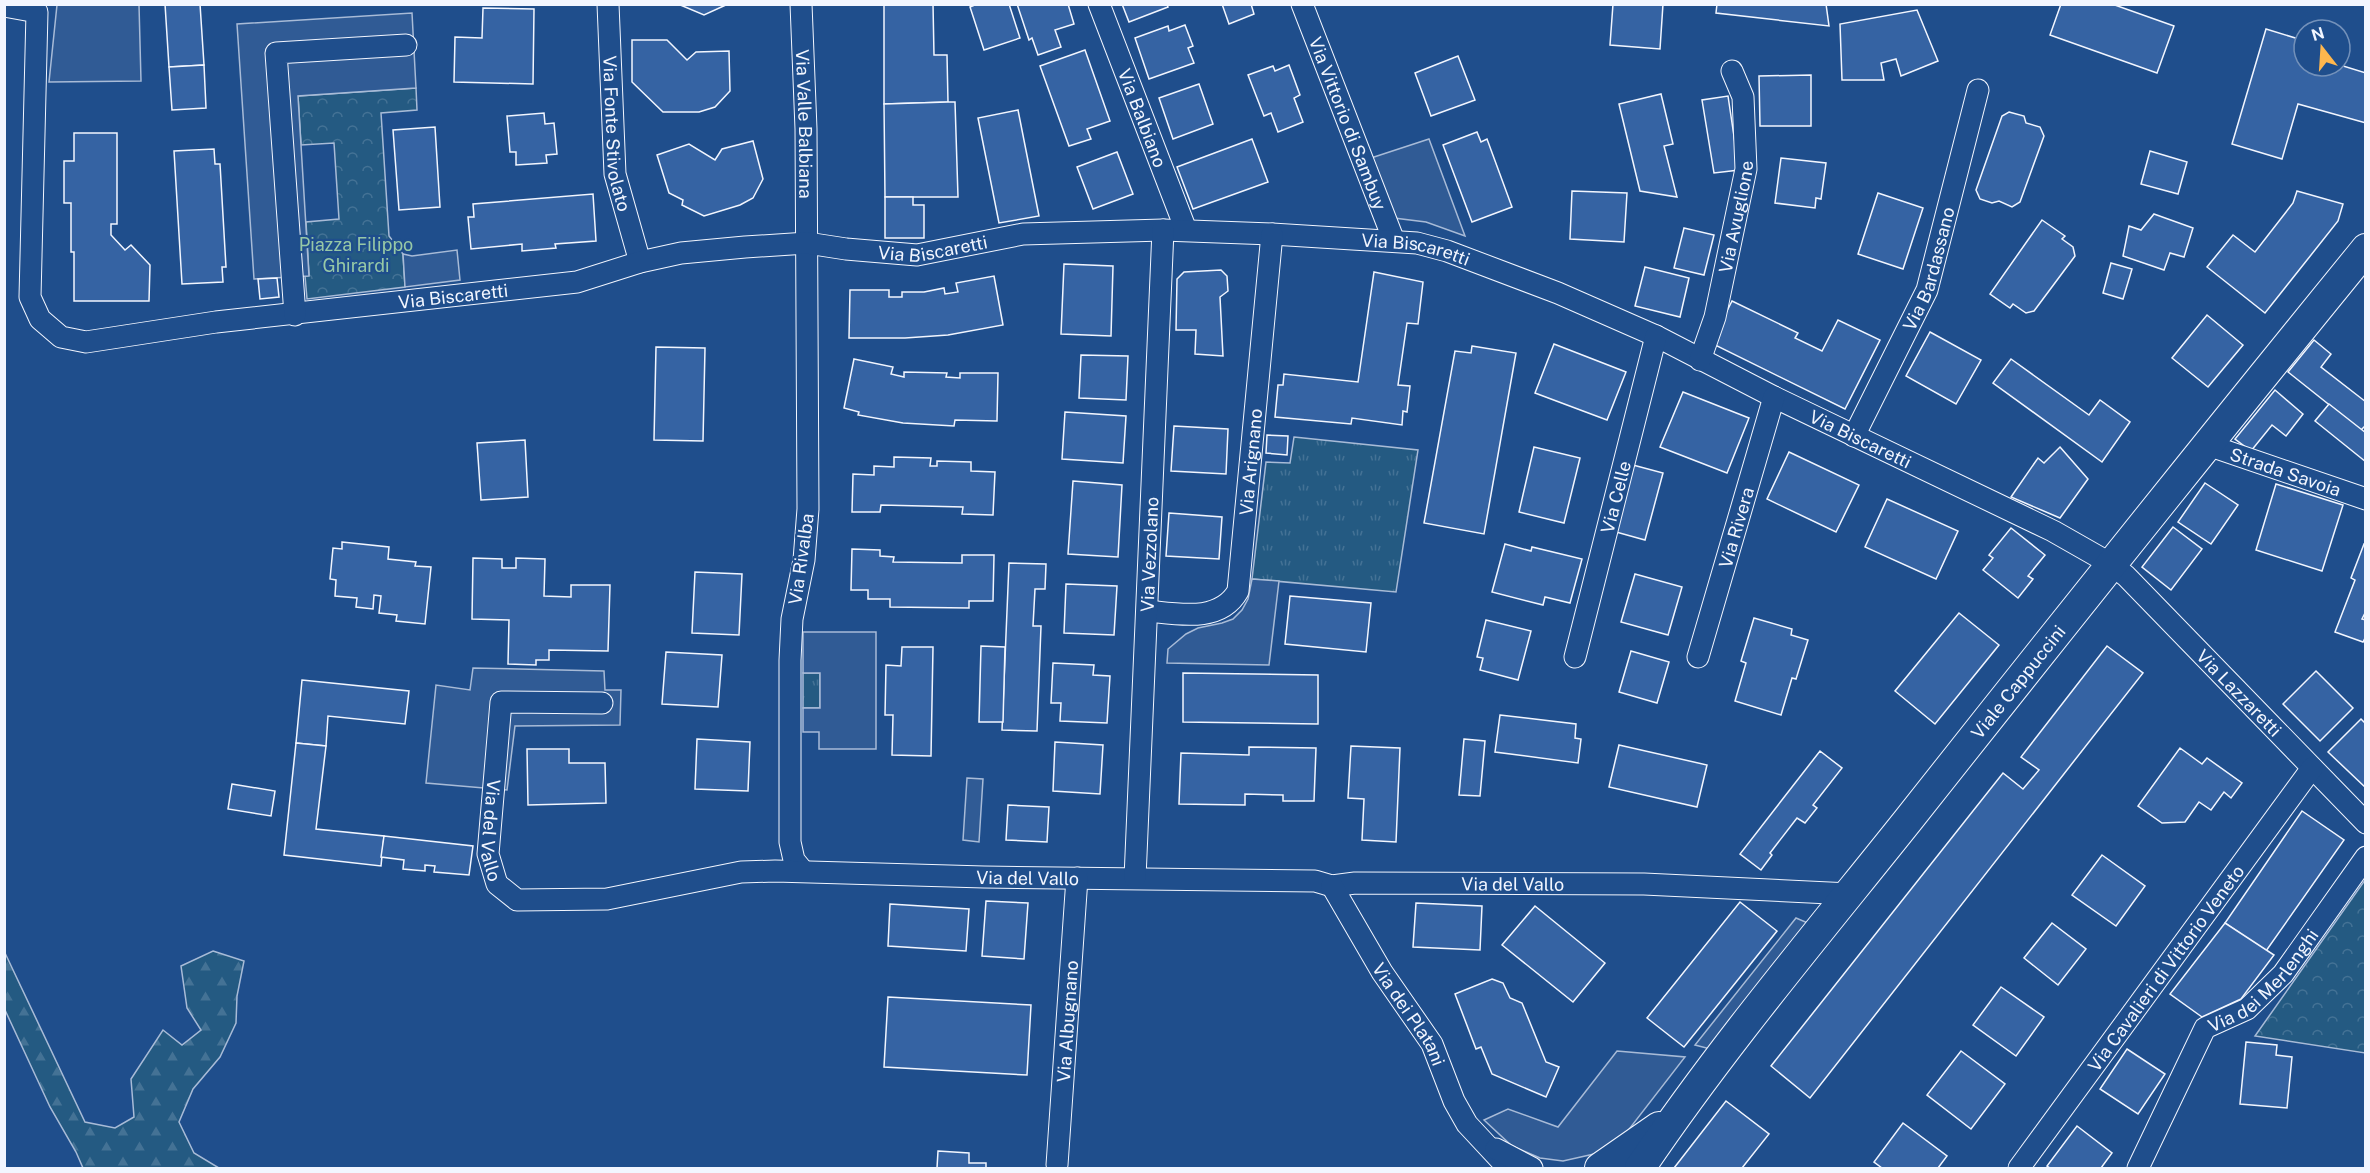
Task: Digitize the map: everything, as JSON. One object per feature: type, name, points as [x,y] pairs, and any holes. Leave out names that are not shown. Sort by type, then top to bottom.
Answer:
[{"type":"street","name":"Via Fonte Stivolato","points":[[609,4],[615,174],[640,262]]},
{"type":"street","name":"Via Valle Balbiana","points":[[801,4],[806,129],[807,243]]},
{"type":"street","name":"Via Balbiano","points":[[1099,4],[1186,230]]},
{"type":"street","name":"Via Vittorio di Sambuy","points":[[1302,4],[1394,241]]},
{"type":"street","name":"Via Biscaretti","points":[[4,6],[39,8],[30,297],[40,319],[61,338],[86,342],[216,322],[577,282],[640,262],[681,253],[807,243],[917,255],[1023,234],[1162,230],[1417,243],[1447,251],[1558,293],[1656,336],[1774,397],[2053,531],[2111,564]]},
{"type":"street","points":[[295,315],[276,53],[406,45]]},
{"type":"street","name":"Via Avuglione","points":[[1700,360],[1715,317],[1746,170],[1743,98],[1732,71]]},
{"type":"street","name":"Via Bardassano","points":[[1854,436],[1927,290],[1978,90]]},
{"type":"street","name":"Via Vezzolano","points":[[1135,878],[1148,611],[1162,230]]},
{"type":"street","name":"Via Arignano","points":[[1148,611],[1171,614],[1212,613],[1226,606],[1238,591],[1272,234]]},
{"type":"street","name":"Via Rivalba","points":[[803,872],[794,860],[790,842],[789,712],[792,619],[804,560],[808,509],[807,243]]},
{"type":"street","name":"Viale Cappuccini","points":[[1640,1168],[1674,1117],[1850,894],[2111,564],[2366,249]]},
{"type":"street","name":"Via Celle","points":[[1575,657],[1656,336]]},
{"type":"street","name":"Via Rivera","points":[[1698,657],[1774,397]]},
{"type":"street","name":"Strada Savoia","points":[[2208,445],[2366,499]]},
{"type":"street","name":"Via Lazzaretti","points":[[2111,564],[2126,576],[2366,823]]},
{"type":"street","name":"Via del Vallo","points":[[602,703],[501,702],[488,854],[497,884],[517,900],[607,899],[741,872],[1315,881],[1332,886],[1355,883],[1644,884],[1850,894]]},
{"type":"street","name":"Via Cavalieri di Vittorio Veneto","points":[[2019,1168],[2312,768]]},
{"type":"street","name":"Via dei Merlenghi","points":[[2138,1168],[2205,1028],[2247,1009],[2283,974],[2366,857]]},
{"type":"street","name":"Via Albugnano","points":[[1057,1165],[1077,878]]},
{"type":"street","name":"Via dei Platani","points":[[1332,886],[1382,972],[1432,1044],[1454,1101],[1467,1124],[1508,1168]]},
{"type":"street","name":"Viale Cappuccini","points":[[1600,1168],[1674,1117]]},
{"type":"street","name":"Via dei Platani","points":[[1485,1142],[1532,1168]]},
{"type":"green space","name":"Piazza Filippo Ghirardi","points":[[416,88],[417,110],[381,113],[389,236],[403,254],[405,287],[307,299],[305,276],[309,275],[306,222],[339,219],[334,143],[301,145],[298,96]]},
{"type":"green space","points":[[1294,437],[1418,450],[1396,592],[1252,579],[1266,462],[1290,463]]},
{"type":"green space","points":[[803,673],[820,673],[820,708],[803,708]]},
{"type":"green space","points":[[2365,880],[2365,1053],[2255,1036]]},
{"type":"green space","points":[[213,951],[244,961],[237,996],[236,1023],[220,1057],[193,1089],[179,1122],[194,1153],[219,1168],[83,1168],[50,1107],[5,1010],[5,953],[85,1122],[115,1128],[134,1117],[131,1079],[163,1030],[182,1045],[201,1030],[187,1008],[181,966]]},
{"type":"shaded area","points":[[57,5],[139,5],[141,81],[49,82]]},
{"type":"shaded area","points":[[412,13],[416,88],[298,96],[309,276],[254,279],[237,24]]},
{"type":"shaded area","points":[[1429,139],[1465,236],[1426,222],[1394,218],[1371,158]]},
{"type":"shaded area","points":[[457,250],[460,280],[405,287],[403,254],[412,256]]},
{"type":"shaded area","points":[[1252,579],[1279,581],[1269,665],[1167,663],[1168,649],[1186,634],[1198,628],[1233,619],[1248,599]]},
{"type":"shaded area","points":[[803,632],[876,632],[876,749],[819,749],[819,732],[803,732],[803,708],[820,708],[820,673],[803,673]]},
{"type":"shaded area","points":[[473,668],[604,671],[605,690],[621,690],[620,725],[515,726],[507,790],[426,783],[436,685],[470,690]]},
{"type":"shaded area","points":[[967,778],[983,779],[979,842],[963,840]]},
{"type":"shaded area","points":[[1796,918],[1815,926],[1714,1050],[1695,1045]]},
{"type":"shaded area","points":[[1617,1051],[1685,1057],[1620,1141],[1594,1154],[1563,1161],[1540,1158],[1512,1146],[1484,1120],[1508,1109],[1558,1127]]},
{"type":"building","points":[[165,4],[200,4],[204,65],[169,67]]},
{"type":"building","points":[[678,4],[728,4],[704,15]]},
{"type":"building","points":[[884,4],[933,4],[934,55],[947,55],[948,102],[884,104]]},
{"type":"building","points":[[977,4],[1009,4],[1020,38],[984,50],[970,7]]},
{"type":"building","points":[[1017,4],[1068,4],[1074,24],[1055,30],[1061,47],[1038,55],[1032,38],[1029,40]]},
{"type":"building","points":[[1122,4],[1167,4],[1168,7],[1129,22]]},
{"type":"building","points":[[1222,4],[1251,4],[1254,14],[1229,24]]},
{"type":"building","points":[[1613,4],[1663,4],[1660,49],[1610,45]]},
{"type":"building","points":[[1717,4],[1826,4],[1829,26],[1716,13]]},
{"type":"building","points":[[2061,4],[2112,4],[2174,26],[2157,73],[2050,35]]},
{"type":"building","points":[[483,8],[534,9],[533,84],[454,82],[455,37],[482,38]]},
{"type":"building","points":[[1917,10],[1938,61],[1901,76],[1896,59],[1881,63],[1884,80],[1842,80],[1840,24]]},
{"type":"building","points":[[1185,25],[1193,46],[1188,48],[1194,63],[1149,79],[1135,38],[1168,26],[1169,31]]},
{"type":"building","points":[[2266,29],[2292,37],[2292,78],[2352,78],[2352,69],[2366,73],[2366,123],[2298,104],[2282,159],[2232,144]]},
{"type":"building","points":[[632,40],[667,40],[687,60],[696,52],[729,51],[730,91],[715,107],[699,112],[663,112],[632,82]]},
{"type":"building","points":[[1085,50],[1110,121],[1087,129],[1091,139],[1069,146],[1040,66]]},
{"type":"building","points":[[1458,56],[1475,100],[1431,116],[1415,73]]},
{"type":"building","points":[[204,65],[206,108],[172,110],[169,67]]},
{"type":"building","points":[[1289,65],[1300,95],[1294,98],[1303,122],[1278,132],[1271,113],[1264,116],[1248,75],[1273,66],[1275,71]]},
{"type":"building","points":[[1811,75],[1811,126],[1760,126],[1759,76]]},
{"type":"building","points":[[1199,84],[1213,124],[1173,139],[1159,98]]},
{"type":"building","points":[[1661,94],[1673,144],[1664,146],[1677,197],[1640,191],[1619,104]]},
{"type":"building","points":[[1728,96],[1739,170],[1714,173],[1702,100]]},
{"type":"building","points":[[955,102],[958,197],[885,197],[884,104]]},
{"type":"building","points":[[1018,110],[1039,216],[999,223],[978,118]]},
{"type":"building","points":[[2009,112],[2024,116],[2026,123],[2040,127],[2044,136],[2020,202],[2012,207],[1999,201],[1992,203],[1980,199],[1976,190],[2002,116]]},
{"type":"building","points":[[544,113],[545,124],[554,123],[557,154],[546,155],[547,163],[516,165],[516,152],[510,152],[507,116]]},
{"type":"building","points":[[435,127],[440,207],[399,210],[393,130]]},
{"type":"building","points":[[1477,132],[1481,142],[1487,139],[1512,207],[1472,222],[1443,145]]},
{"type":"building","points":[[74,133],[117,133],[117,224],[111,224],[111,235],[125,250],[131,245],[150,265],[149,301],[74,301],[71,203],[64,203],[64,161],[74,161]]},
{"type":"building","points":[[1252,139],[1268,182],[1193,209],[1177,167]]},
{"type":"building","points":[[753,141],[763,179],[753,198],[740,205],[704,216],[682,205],[683,200],[669,193],[657,155],[689,144],[715,160],[722,149]]},
{"type":"building","points":[[214,149],[215,164],[220,164],[226,267],[222,267],[223,282],[182,284],[174,151]]},
{"type":"building","points":[[2150,151],[2187,162],[2178,194],[2141,184]]},
{"type":"building","points":[[1117,152],[1133,194],[1093,209],[1077,167]]},
{"type":"building","points":[[1781,158],[1826,163],[1821,199],[1816,198],[1815,208],[1775,203]]},
{"type":"building","points":[[1572,191],[1627,193],[1624,242],[1570,239]]},
{"type":"building","points":[[2297,191],[2343,204],[2338,221],[2265,313],[2207,267],[2233,235],[2255,252],[2293,203]]},
{"type":"building","points":[[1878,193],[1923,208],[1903,269],[1858,254]]},
{"type":"building","points":[[593,194],[596,241],[555,244],[556,248],[522,251],[522,244],[471,249],[468,217],[474,217],[473,204]]},
{"type":"building","points":[[885,197],[913,197],[913,205],[924,205],[924,238],[885,238]]},
{"type":"building","points":[[2154,214],[2193,228],[2184,257],[2170,253],[2164,270],[2123,256],[2129,226],[2141,230]]},
{"type":"building","points":[[2042,220],[2065,236],[2062,239],[2073,247],[2075,256],[2034,311],[2026,313],[2013,304],[2010,308],[1990,294]]},
{"type":"building","points":[[1684,228],[1714,235],[1704,275],[1674,268]]},
{"type":"building","points":[[2111,263],[2132,269],[2123,299],[2103,293]]},
{"type":"building","points":[[1064,264],[1113,266],[1111,336],[1061,334]]},
{"type":"building","points":[[1645,267],[1689,278],[1680,317],[1635,306]]},
{"type":"building","points":[[1221,270],[1227,276],[1228,291],[1220,297],[1223,356],[1195,354],[1196,330],[1176,330],[1177,279],[1184,272]]},
{"type":"building","points":[[1374,272],[1423,282],[1418,324],[1407,323],[1398,385],[1410,386],[1407,412],[1403,411],[1402,425],[1352,418],[1351,424],[1275,417],[1278,385],[1283,385],[1284,374],[1358,382]]},
{"type":"building","points":[[994,276],[1003,325],[948,335],[849,338],[850,290],[889,290],[889,297],[902,297],[902,292],[924,292],[944,288],[945,294],[958,292],[956,283]]},
{"type":"building","points":[[277,278],[279,297],[260,299],[258,279]]},
{"type":"building","points":[[1732,301],[1798,333],[1795,338],[1822,351],[1838,320],[1880,340],[1845,409],[1711,343]]},
{"type":"building","points":[[2207,315],[2243,345],[2208,387],[2172,358]]},
{"type":"building","points":[[1930,332],[1981,360],[1956,404],[1906,376]]},
{"type":"building","points":[[2314,340],[2331,354],[2321,367],[2366,402],[2366,425],[2361,430],[2288,372]]},
{"type":"building","points":[[1554,344],[1626,372],[1607,420],[1535,393]]},
{"type":"building","points":[[1472,346],[1516,353],[1484,534],[1424,523],[1455,351],[1471,353]]},
{"type":"building","points":[[656,347],[705,348],[703,441],[654,440]]},
{"type":"building","points":[[1081,355],[1128,356],[1126,400],[1079,398]]},
{"type":"building","points":[[854,359],[893,367],[891,374],[904,377],[904,372],[947,373],[946,377],[960,378],[960,373],[998,373],[997,421],[955,420],[954,426],[903,423],[858,415],[859,412],[844,408]]},
{"type":"building","points":[[2011,359],[2089,415],[2100,400],[2130,422],[2102,462],[1993,383]]},
{"type":"building","points":[[2275,390],[2303,414],[2286,436],[2272,425],[2251,451],[2235,439]]},
{"type":"building","points":[[1683,392],[1749,418],[1727,473],[1660,447]]},
{"type":"building","points":[[2329,404],[2366,433],[2366,462],[2315,421]]},
{"type":"building","points":[[1065,412],[1126,416],[1123,463],[1062,459]]},
{"type":"building","points":[[1174,426],[1228,429],[1226,474],[1171,471]]},
{"type":"building","points":[[1267,435],[1288,436],[1287,455],[1266,453]]},
{"type":"building","points":[[525,440],[528,497],[481,500],[477,443]]},
{"type":"building","points":[[1534,447],[1580,458],[1564,523],[1519,512]]},
{"type":"building","points":[[2060,447],[2088,479],[2060,518],[2011,497],[2038,458],[2044,463]]},
{"type":"building","points":[[1789,452],[1859,485],[1836,532],[1767,499]]},
{"type":"building","points":[[894,457],[931,458],[930,466],[937,466],[937,461],[971,462],[971,471],[995,472],[993,515],[962,514],[963,507],[881,505],[880,512],[852,512],[853,474],[874,475],[874,466],[894,467]]},
{"type":"building","points":[[1633,465],[1663,473],[1645,540],[1616,532]]},
{"type":"building","points":[[1073,481],[1122,485],[1118,557],[1068,554]]},
{"type":"building","points":[[2205,483],[2238,505],[2211,544],[2178,522]]},
{"type":"building","points":[[2276,484],[2343,505],[2322,571],[2256,550]]},
{"type":"building","points":[[1887,499],[1958,531],[1936,579],[1865,547]]},
{"type":"building","points":[[1169,513],[1222,517],[1219,559],[1166,556]]},
{"type":"building","points":[[2173,527],[2202,549],[2171,590],[2142,567]]},
{"type":"building","points":[[2011,528],[2045,555],[2028,576],[2033,579],[2018,598],[1983,570],[1993,558],[1989,555]]},
{"type":"building","points":[[342,542],[389,547],[388,559],[416,562],[415,566],[431,567],[425,624],[396,621],[397,615],[379,613],[381,596],[374,595],[373,609],[356,607],[357,598],[335,596],[336,580],[330,579],[333,548],[342,549]]},
{"type":"building","points":[[1505,544],[1531,551],[1532,547],[1582,559],[1570,603],[1545,597],[1543,605],[1492,592]]},
{"type":"building","points":[[2364,544],[2366,545],[2366,611],[2362,619],[2366,620],[2366,636],[2363,642],[2335,632],[2355,580],[2351,578]]},
{"type":"building","points":[[852,549],[880,550],[880,556],[894,557],[893,562],[962,563],[962,555],[994,555],[993,601],[969,601],[969,608],[890,607],[890,599],[868,599],[868,590],[851,590]]},
{"type":"building","points":[[473,558],[502,559],[502,568],[516,568],[516,558],[545,559],[544,596],[571,597],[571,585],[610,585],[608,651],[549,650],[549,660],[536,660],[536,665],[508,664],[509,620],[472,619]]},
{"type":"building","points":[[1009,563],[1046,564],[1045,589],[1035,589],[1033,626],[1041,626],[1037,731],[1002,730]]},
{"type":"building","points":[[695,572],[742,574],[739,635],[692,633]]},
{"type":"building","points":[[1635,574],[1682,587],[1668,635],[1621,622]]},
{"type":"building","points":[[1066,584],[1117,586],[1114,635],[1064,633]]},
{"type":"building","points":[[1290,596],[1371,603],[1366,652],[1285,644]]},
{"type":"building","points":[[1959,613],[1999,645],[1935,724],[1895,691]]},
{"type":"building","points":[[1754,618],[1792,629],[1791,635],[1808,640],[1796,679],[1792,678],[1781,715],[1735,701],[1746,663],[1741,661]]},
{"type":"building","points":[[1486,620],[1531,631],[1518,680],[1480,670],[1483,658],[1477,657]]},
{"type":"building","points":[[981,646],[1005,647],[1003,722],[979,722]]},
{"type":"building","points":[[2107,646],[2143,673],[1810,1098],[1771,1066],[2003,773],[2023,789],[2039,770],[2021,757]]},
{"type":"building","points":[[902,647],[933,647],[931,756],[892,755],[893,715],[885,715],[886,665],[901,666]]},
{"type":"building","points":[[1631,651],[1669,662],[1657,703],[1619,692]]},
{"type":"building","points":[[666,652],[722,655],[718,707],[662,704]]},
{"type":"building","points":[[1053,663],[1094,665],[1093,675],[1110,676],[1107,723],[1060,721],[1061,703],[1051,703]]},
{"type":"building","points":[[2316,671],[2353,708],[2320,741],[2283,704]]},
{"type":"building","points":[[1183,673],[1318,675],[1318,724],[1183,722]]},
{"type":"building","points":[[302,680],[409,691],[405,724],[328,716],[326,746],[296,743]]},
{"type":"building","points":[[1500,715],[1576,724],[1575,738],[1581,739],[1578,763],[1495,752]]},
{"type":"building","points":[[2361,719],[2366,724],[2366,788],[2328,752]]},
{"type":"building","points":[[697,739],[750,742],[748,791],[695,789]]},
{"type":"building","points":[[1464,739],[1485,741],[1480,796],[1459,795]]},
{"type":"building","points":[[1055,742],[1103,745],[1100,794],[1053,791]]},
{"type":"building","points":[[296,743],[326,746],[316,829],[384,836],[381,866],[284,855]]},
{"type":"building","points":[[1619,745],[1707,765],[1697,807],[1609,787]]},
{"type":"building","points":[[1351,746],[1400,748],[1396,842],[1362,840],[1364,799],[1348,798]]},
{"type":"building","points":[[1249,747],[1316,748],[1314,801],[1283,801],[1283,795],[1245,794],[1245,805],[1179,804],[1181,753],[1249,755]]},
{"type":"building","points":[[2180,748],[2202,764],[2207,758],[2242,783],[2231,798],[2224,792],[2211,810],[2199,802],[2185,822],[2162,823],[2138,806]]},
{"type":"building","points":[[527,749],[569,749],[569,763],[605,763],[606,803],[528,805]]},
{"type":"building","points":[[1820,751],[1842,768],[1813,805],[1817,808],[1805,823],[1797,818],[1770,853],[1772,855],[1761,870],[1740,854]]},
{"type":"building","points":[[232,784],[275,791],[271,816],[228,809]]},
{"type":"building","points":[[1008,805],[1049,807],[1047,842],[1006,840]]},
{"type":"building","points":[[2302,811],[2344,840],[2266,951],[2225,923]]},
{"type":"building","points":[[384,836],[473,846],[469,875],[434,872],[435,866],[425,865],[425,871],[403,869],[404,860],[381,857]]},
{"type":"building","points":[[2102,855],[2145,886],[2116,926],[2072,895]]},
{"type":"building","points":[[986,901],[1028,903],[1024,959],[982,956]]},
{"type":"building","points":[[1740,902],[1777,931],[1684,1047],[1647,1018]]},
{"type":"building","points":[[1416,903],[1482,906],[1480,950],[1413,947]]},
{"type":"building","points":[[890,904],[969,909],[966,951],[888,946]]},
{"type":"building","points":[[1535,906],[1605,963],[1573,1002],[1502,945]]},
{"type":"building","points":[[2052,923],[2086,949],[2058,985],[2024,958]]},
{"type":"building","points":[[2225,923],[2274,955],[2241,999],[2202,1017],[2170,994]]},
{"type":"building","points":[[1492,979],[1503,983],[1510,998],[1522,1003],[1546,1062],[1559,1067],[1546,1097],[1492,1074],[1481,1047],[1476,1049],[1455,994]]},
{"type":"building","points":[[2001,987],[2044,1017],[2016,1056],[1973,1025]]},
{"type":"building","points":[[888,997],[1031,1005],[1027,1075],[884,1067]]},
{"type":"building","points":[[2246,1042],[2277,1045],[2276,1055],[2292,1057],[2287,1108],[2240,1104]]},
{"type":"building","points":[[2127,1049],[2165,1074],[2138,1114],[2100,1089]]},
{"type":"building","points":[[1961,1051],[2005,1084],[1971,1129],[1927,1095]]},
{"type":"building","points":[[1726,1101],[1769,1134],[1742,1168],[1674,1168]]},
{"type":"building","points":[[1903,1123],[1947,1156],[1938,1168],[1882,1168],[1874,1162]]},
{"type":"building","points":[[2077,1126],[2112,1153],[2101,1168],[2050,1168],[2047,1166]]},
{"type":"building","points":[[938,1151],[969,1153],[969,1163],[986,1163],[986,1168],[937,1168]]}]
